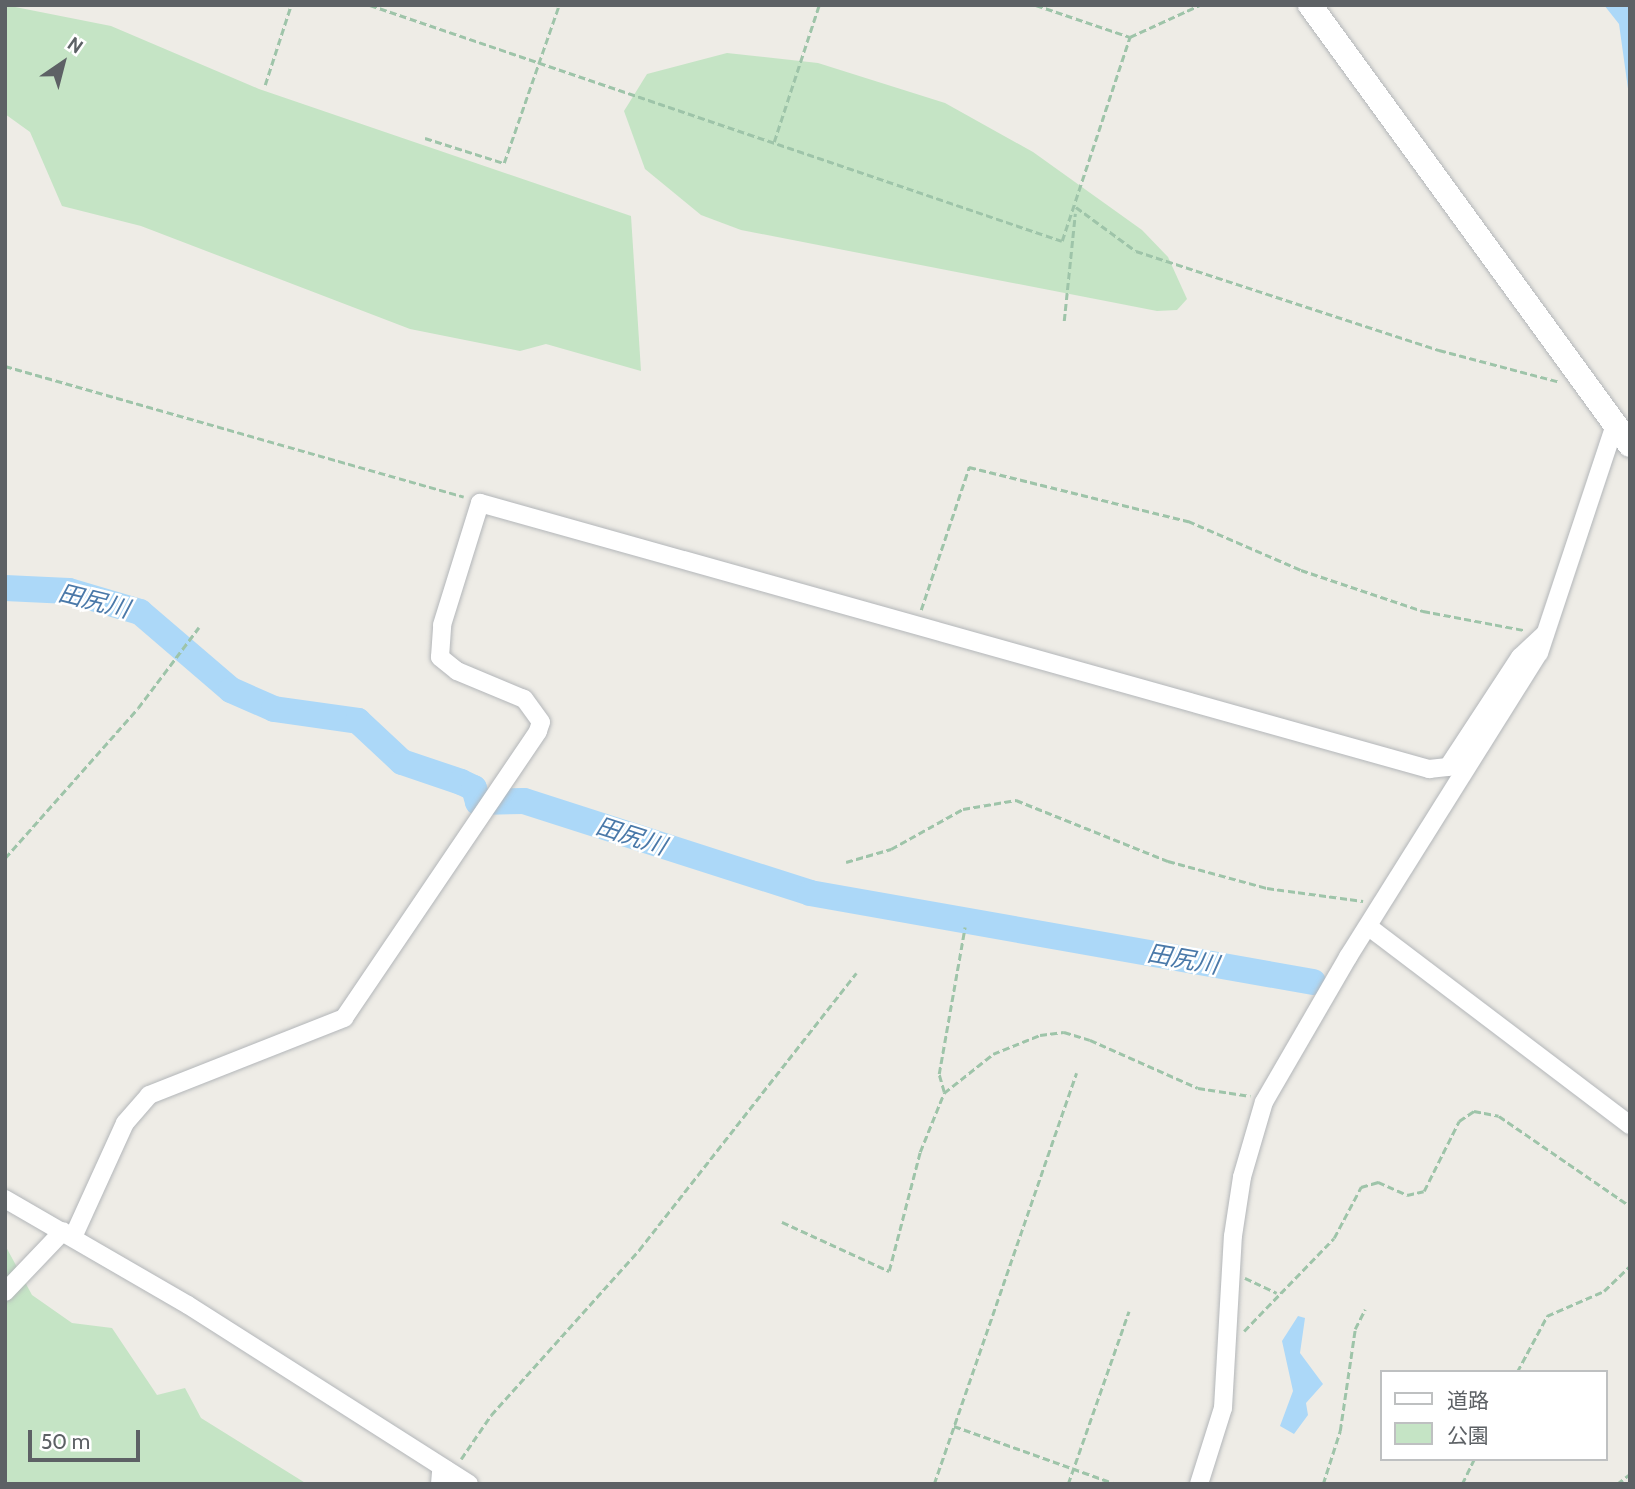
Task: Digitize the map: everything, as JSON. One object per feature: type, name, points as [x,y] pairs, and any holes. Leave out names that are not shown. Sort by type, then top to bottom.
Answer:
[{"type":"street","points":[[1310,5],[1630,445]]},
{"type":"street","points":[[1199,1484],[1223,1408],[1231,1276],[1242,1177],[1267,1098],[1373,919],[1502,716],[1545,634],[1615,425]]},
{"type":"street","points":[[5,1292],[68,1233],[125,1122],[149,1095],[344,1018],[538,732],[541,722],[524,699],[457,671],[440,657],[442,625],[480,503],[917,623],[1429,769],[1448,767],[1520,657],[1545,634]]},
{"type":"street","points":[[1373,919],[1630,1125]]},
{"type":"street","points":[[5,1199],[68,1233],[446,1477],[469,1484]]},
{"type":"path","points":[[265,85],[291,5]]},
{"type":"path","points":[[370,5],[1062,241],[1076,208],[1130,37]]},
{"type":"path","points":[[425,138],[504,163],[559,5]]},
{"type":"path","points":[[774,142],[819,5]]},
{"type":"path","points":[[1037,5],[1130,37],[1200,5]]},
{"type":"path","points":[[1076,208],[1136,251],[1439,350],[1590,390]]},
{"type":"path","points":[[1064,321],[1076,208]]},
{"type":"path","points":[[5,366],[480,503]]},
{"type":"path","points":[[917,623],[969,467],[1188,521],[1301,570],[1423,611],[1545,634]]},
{"type":"path","points":[[5,858],[138,708],[199,626]]},
{"type":"path","points":[[846,862],[891,849],[963,809],[1016,800],[1168,861],[1267,888],[1353,897],[1373,919]]},
{"type":"path","points":[[944,1093],[939,1074],[965,927]]},
{"type":"path","points":[[446,1477],[491,1415],[639,1250],[856,973]]},
{"type":"path","points":[[782,1222],[889,1271],[920,1152],[944,1093],[993,1054],[1064,1032],[1198,1088],[1267,1098]]},
{"type":"path","points":[[934,1484],[1076,1073]]},
{"type":"path","points":[[1228,1335],[1253,1326],[1277,1293],[1334,1238],[1361,1187],[1378,1182],[1407,1195],[1424,1191],[1459,1121],[1479,1109],[1499,1116],[1630,1206]]},
{"type":"path","points":[[1518,1370],[1547,1316],[1604,1292],[1630,1266]]},
{"type":"path","points":[[1231,1276],[1277,1293]]},
{"type":"path","points":[[1323,1484],[1340,1431],[1355,1329],[1365,1309]]},
{"type":"path","points":[[1069,1484],[1129,1311]]},
{"type":"path","points":[[954,1426],[1116,1484]]},
{"type":"path","points":[[1462,1484],[1474,1461]]},
{"type":"path","points":[[1617,1484],[1630,1474]]},
{"type":"green space","points":[[5,5],[111,26],[259,89],[631,216],[641,371],[546,344],[520,351],[410,329],[141,226],[62,206],[30,132],[5,114]]},
{"type":"green space","points":[[727,53],[818,63],[945,103],[1033,152],[1142,230],[1168,257],[1187,299],[1177,310],[1157,311],[741,230],[701,215],[645,169],[624,111],[647,74]]},
{"type":"green space","points":[[5,1245],[32,1295],[72,1323],[112,1328],[157,1395],[185,1388],[201,1418],[307,1484],[5,1484]]},
{"type":"water","points":[[1604,5],[1630,5],[1630,103],[1619,24]]},
{"type":"water","points":[[1298,1316],[1305,1318],[1300,1353],[1323,1384],[1306,1403],[1308,1415],[1294,1434],[1280,1426],[1293,1391],[1282,1341]]},
{"type":"waterway","name":"田尻川","points":[[5,588],[69,591],[140,612],[231,690],[274,709],[358,721],[402,762],[474,788],[478,802],[524,801],[810,893],[1313,982]]}]
